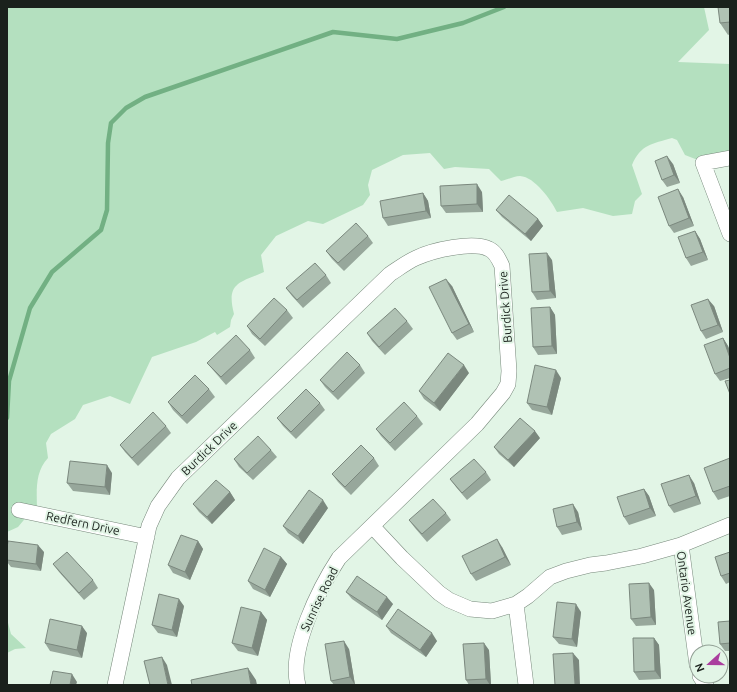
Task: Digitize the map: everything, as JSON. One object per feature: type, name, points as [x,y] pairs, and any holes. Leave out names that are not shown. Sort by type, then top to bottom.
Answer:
[{"type":"street","points":[[730,158],[703,163],[730,234]]},
{"type":"street","name":"Burdick Drive","points":[[115,685],[149,526],[158,506],[178,478],[390,274],[415,258],[429,253],[462,246],[479,246],[490,249],[496,255],[502,266],[509,371],[508,384],[503,393],[477,424],[398,500],[373,527]]},
{"type":"street","name":"Redfern Drive","points":[[19,510],[147,536]]},
{"type":"street","points":[[373,527],[402,558],[449,600],[470,609],[492,611],[516,604],[550,577],[566,571],[590,564],[606,563],[642,556],[681,545],[730,525]]},
{"type":"street","name":"Sunrise Road","points":[[298,685],[295,670],[302,636],[321,590],[330,572],[340,558],[373,527]]},
{"type":"street","name":"Ontario Avenue","points":[[681,545],[694,644]]},
{"type":"street","points":[[516,604],[526,685]]},
{"type":"green space","points":[[7,7],[704,7],[709,30],[678,62],[730,64],[730,158],[703,162],[685,155],[677,140],[672,138],[648,146],[639,153],[632,165],[642,194],[635,201],[632,214],[613,216],[583,208],[557,212],[551,201],[542,190],[526,177],[518,176],[501,181],[489,169],[455,167],[444,169],[430,153],[403,155],[372,170],[368,185],[370,195],[363,205],[323,224],[308,221],[276,236],[261,255],[264,272],[241,282],[233,290],[232,304],[234,314],[230,327],[217,335],[215,332],[196,342],[152,357],[130,404],[110,396],[83,405],[75,419],[51,434],[46,443],[48,458],[40,470],[38,477],[37,512],[28,515],[18,527],[7,532]]},
{"type":"green space","points":[[7,619],[11,634],[26,648],[15,649],[7,653]]},
{"type":"building","points":[[718,7],[730,7],[730,22],[720,23]]},
{"type":"building","points":[[667,156],[674,175],[662,180],[655,161]]},
{"type":"building","points":[[477,184],[477,204],[441,206],[440,186]]},
{"type":"building","points":[[678,189],[689,218],[669,226],[658,197]]},
{"type":"building","points":[[423,193],[426,211],[383,218],[380,201]]},
{"type":"building","points":[[509,195],[538,219],[525,234],[496,210]]},
{"type":"building","points":[[356,223],[368,236],[338,263],[326,251]]},
{"type":"building","points":[[695,231],[703,252],[686,258],[678,237]]},
{"type":"building","points":[[547,253],[550,291],[532,292],[529,254]]},
{"type":"building","points":[[315,263],[326,275],[297,300],[286,288]]},
{"type":"building","points":[[446,279],[469,324],[452,333],[429,287]]},
{"type":"building","points":[[274,298],[287,310],[260,339],[247,326]]},
{"type":"building","points":[[708,299],[718,325],[701,331],[691,305]]},
{"type":"building","points":[[550,307],[552,346],[533,347],[531,308]]},
{"type":"building","points":[[395,308],[407,321],[379,347],[367,333]]},
{"type":"building","points":[[236,335],[250,350],[221,377],[207,363]]},
{"type":"building","points":[[723,338],[730,358],[730,368],[715,374],[704,345]]},
{"type":"building","points":[[347,352],[360,365],[333,392],[320,380]]},
{"type":"building","points":[[448,353],[464,365],[434,403],[419,391]]},
{"type":"building","points":[[535,365],[556,370],[547,407],[527,403]]},
{"type":"building","points":[[195,375],[209,389],[182,416],[168,402]]},
{"type":"building","points":[[730,380],[730,394],[725,381]]},
{"type":"building","points":[[306,389],[320,403],[291,432],[277,418]]},
{"type":"building","points":[[404,402],[417,416],[390,443],[376,429]]},
{"type":"building","points":[[153,412],[166,426],[132,458],[120,445]]},
{"type":"building","points":[[520,418],[535,431],[508,460],[494,447]]},
{"type":"building","points":[[258,436],[271,450],[247,473],[234,459]]},
{"type":"building","points":[[361,445],[374,458],[345,487],[332,474]]},
{"type":"building","points":[[730,458],[730,486],[713,492],[704,468]]},
{"type":"building","points":[[474,459],[486,472],[462,493],[450,479]]},
{"type":"building","points":[[70,461],[107,465],[105,487],[67,483]]},
{"type":"building","points":[[689,475],[696,496],[669,506],[661,484]]},
{"type":"building","points":[[216,480],[230,492],[207,517],[193,504]]},
{"type":"building","points":[[644,489],[650,508],[624,517],[617,497]]},
{"type":"building","points":[[309,490],[323,500],[298,536],[283,526]]},
{"type":"building","points":[[433,499],[446,513],[422,534],[409,520]]},
{"type":"building","points":[[573,504],[577,522],[557,527],[553,509]]},
{"type":"building","points":[[181,535],[198,541],[185,572],[168,565]]},
{"type":"building","points":[[497,539],[505,557],[471,574],[462,556]]},
{"type":"building","points":[[8,541],[38,545],[36,564],[7,560]]},
{"type":"building","points":[[264,548],[281,557],[265,590],[248,581]]},
{"type":"building","points":[[67,552],[93,580],[79,593],[53,564]]},
{"type":"building","points":[[730,552],[730,573],[721,576],[715,557]]},
{"type":"building","points":[[357,576],[387,597],[377,612],[346,592]]},
{"type":"building","points":[[649,583],[651,617],[631,619],[629,584]]},
{"type":"building","points":[[159,594],[179,599],[172,630],[152,625]]},
{"type":"building","points":[[557,602],[576,604],[572,639],[553,637]]},
{"type":"building","points":[[241,607],[261,612],[252,648],[232,643]]},
{"type":"building","points":[[398,609],[432,633],[420,650],[386,626]]},
{"type":"building","points":[[50,619],[82,626],[77,650],[45,643]]},
{"type":"building","points":[[730,621],[730,643],[720,644],[718,622]]},
{"type":"building","points":[[633,638],[654,638],[655,671],[634,672]]},
{"type":"building","points":[[344,641],[350,677],[331,681],[325,644]]},
{"type":"building","points":[[484,643],[486,679],[466,680],[463,644]]},
{"type":"building","points":[[573,653],[575,685],[555,685],[553,654]]},
{"type":"building","points":[[162,657],[168,685],[150,685],[144,661]]},
{"type":"building","points":[[248,668],[251,685],[192,685],[191,680]]},
{"type":"building","points":[[53,671],[72,674],[70,685],[50,685]]},
{"type":"waterway","points":[[7,418],[9,381],[30,308],[52,272],[101,230],[107,210],[108,143],[111,123],[126,108],[145,97],[333,32],[397,39],[463,23],[504,7]]}]
